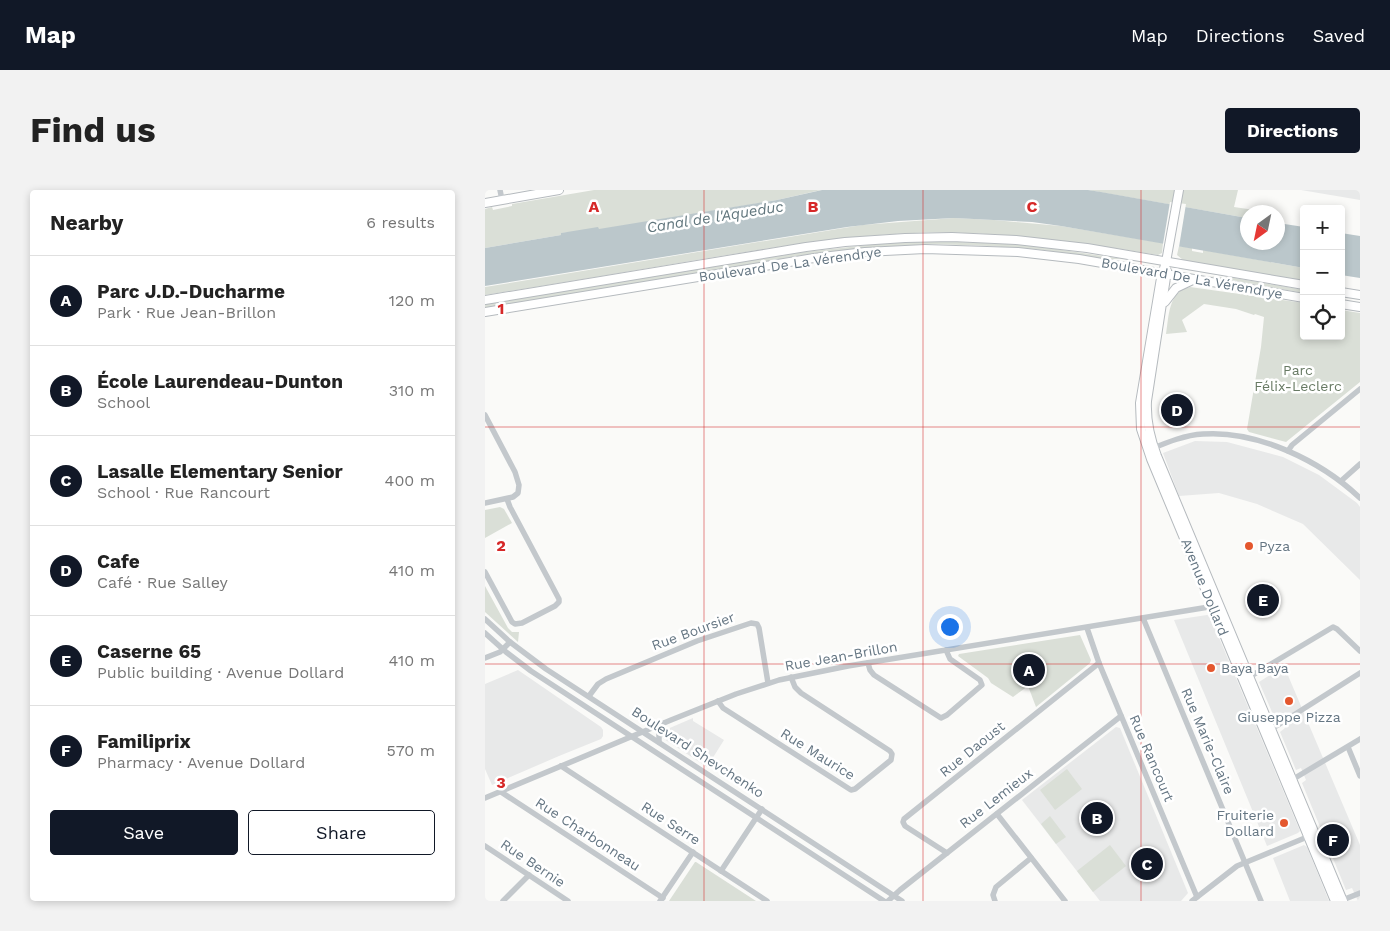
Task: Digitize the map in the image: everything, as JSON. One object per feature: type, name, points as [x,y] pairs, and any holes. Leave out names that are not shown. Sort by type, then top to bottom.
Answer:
[{"type":"main road","points":[[485,203],[559,190]]},
{"type":"main road","name":"Avenue Dollard","points":[[1151,449],[1147,409],[1163,304],[1166,262],[1178,194]]},
{"type":"main road","name":"Boulevard De La Vérendrye","points":[[485,300],[806,247],[885,239],[951,237],[1016,240],[1073,246],[1300,284]]},
{"type":"main road","name":"Boulevard De La Vérendrye","points":[[485,312],[804,260],[881,251],[952,249],[1013,252],[1069,258],[1300,297]]},
{"type":"main road","name":"Avenue Dollard","points":[[1165,274],[1140,403],[1141,429],[1340,901]]},
{"type":"main road","points":[[1163,304],[1176,288],[1195,279]]},
{"type":"main road","points":[[1345,293],[1360,295]]},
{"type":"main road","points":[[1345,305],[1360,308]]},
{"type":"street","points":[[500,190],[502,200]]},
{"type":"street","points":[[1288,451],[1291,446],[1360,389]]},
{"type":"street","points":[[485,415],[519,481],[518,493],[513,497],[485,503]]},
{"type":"street","points":[[1151,449],[1186,436],[1218,434],[1248,438],[1288,451],[1314,464],[1341,481],[1360,498]]},
{"type":"street","points":[[1341,481],[1360,464]]},
{"type":"street","points":[[485,572],[514,624],[522,623],[558,603],[559,599],[507,499]]},
{"type":"street","name":"Rue Jean-Brillon","points":[[485,798],[643,731],[768,683],[868,662],[1216,606]]},
{"type":"street","name":"Rue Marie-Claire","points":[[1143,618],[1261,901]]},
{"type":"street","name":"Boulevard Shevchenko","points":[[485,619],[510,642],[539,664],[902,901]]},
{"type":"street","name":"Rue Boursier","points":[[589,696],[598,684],[606,679],[697,641],[751,623],[757,624],[759,628],[768,683]]},
{"type":"street","points":[[1246,678],[1333,627],[1360,651]]},
{"type":"street","name":"Rue Rancourt","points":[[1087,628],[1099,663],[1195,899]]},
{"type":"street","name":"Boulevard Shevchenko","points":[[485,633],[503,650],[531,671],[884,901]]},
{"type":"street","points":[[485,658],[503,650],[510,642]]},
{"type":"street","points":[[868,662],[869,670],[874,675],[941,718],[982,685],[977,677],[950,659],[946,650]]},
{"type":"street","name":"Rue Daoust","points":[[947,853],[905,826],[904,819],[1099,663]]},
{"type":"street","points":[[1268,730],[1360,673]]},
{"type":"street","name":"Rue Maurice","points":[[718,701],[723,708],[851,790],[855,790],[891,760],[892,754],[890,751],[801,694],[795,687],[791,677]]},
{"type":"street","name":"Rue Lemieux","points":[[888,901],[1121,716]]},
{"type":"street","points":[[659,742],[659,732],[663,723]]},
{"type":"street","points":[[1289,781],[1360,739]]},
{"type":"street","points":[[1348,746],[1360,776]]},
{"type":"street","name":"Rue Serre","points":[[561,766],[767,901]]},
{"type":"street","name":"Rue Charbonneau","points":[[501,792],[661,899]]},
{"type":"street","points":[[721,871],[762,809]]},
{"type":"street","points":[[997,814],[1065,901]]},
{"type":"street","points":[[1195,899],[1233,869],[1245,862],[1312,835]]},
{"type":"street","name":"Rue Bernie","points":[[485,846],[568,901]]},
{"type":"street","points":[[661,899],[693,852]]},
{"type":"street","points":[[995,901],[993,894],[996,886],[1031,858]]},
{"type":"street","points":[[503,901],[529,875]]},
{"type":"street","points":[[1340,901],[1360,893]]},
{"type":"shaded area","points":[[1301,190],[1360,190],[1360,200]]},
{"type":"shaded area","points":[[1195,441],[1227,442],[1283,457],[1319,475],[1357,503],[1360,507],[1360,580],[1303,524],[1257,504],[1219,493],[1179,496],[1163,453]]},
{"type":"shaded area","points":[[1210,616],[1300,831],[1267,846],[1174,620]]},
{"type":"shaded area","points":[[1284,666],[1360,845],[1360,901],[1358,901],[1352,888],[1346,890],[1302,783],[1306,780],[1301,768],[1296,770],[1280,732],[1285,728],[1280,716],[1275,719],[1259,682]]},
{"type":"shaded area","points":[[518,670],[601,727],[603,736],[601,739],[492,785],[485,769],[485,684]]},
{"type":"shaded area","points":[[693,718],[693,721],[724,740],[707,767],[662,736],[665,730]]},
{"type":"shaded area","points":[[1116,727],[1120,728],[1188,893],[1181,901],[1100,901],[1022,800]]},
{"type":"shaded area","points":[[1304,845],[1307,847],[1329,901],[1290,901],[1273,858]]},
{"type":"green space","points":[[594,190],[821,190],[777,200],[598,230],[561,233],[561,235],[485,248],[485,209],[492,207],[493,210],[512,206],[512,204]]},
{"type":"green space","points":[[1088,190],[1238,190],[1234,207],[1240,208],[1240,217]]},
{"type":"green space","points":[[954,218],[1061,226],[1163,243],[1162,253],[1158,255],[1006,235],[914,233],[778,247],[485,295],[485,287],[862,225]]},
{"type":"green space","points":[[935,241],[1029,245],[1123,259],[1105,259],[1043,250],[989,246],[933,244],[877,247],[804,255],[485,308],[485,304],[804,252],[877,244]]},
{"type":"green space","points":[[1179,246],[1192,248],[1192,251],[1203,253],[1203,250],[1300,267],[1300,280],[1183,260],[1177,255]]},
{"type":"green space","points":[[1209,276],[1235,278],[1300,289],[1300,292]]},
{"type":"green space","name":"Parc Félix-Leclerc","points":[[1190,287],[1300,302],[1300,340],[1345,340],[1345,311],[1360,313],[1360,382],[1286,442],[1249,432],[1247,429],[1261,347],[1264,317],[1236,309],[1204,304],[1182,320],[1187,332],[1166,334],[1171,306],[1177,294],[1183,289]]},
{"type":"green space","points":[[500,507],[504,509],[512,523],[485,538],[485,510]]},
{"type":"green space","points":[[485,586],[508,628],[512,632],[519,632],[518,642],[485,612]]},
{"type":"green space","points":[[1080,635],[1091,660],[1090,663],[1036,707],[1028,686],[1013,697],[991,683],[988,678],[958,656],[959,654]]},
{"type":"green space","points":[[1067,769],[1082,789],[1055,810],[1040,790]]},
{"type":"green space","points":[[1050,816],[1066,837],[1056,844],[1041,824]]},
{"type":"green space","points":[[1110,845],[1126,866],[1093,892],[1077,871]]},
{"type":"green space","points":[[696,862],[756,901],[669,901]]},
{"type":"water","name":"Canal de l'Aqueduc","points":[[822,190],[1088,190],[1240,217],[1240,250],[1285,250],[1285,224],[1300,226],[1300,267],[1061,226],[1032,222],[954,218],[898,221],[847,227],[485,286],[485,248],[561,235],[561,233],[598,227],[599,229],[777,200]]},
{"type":"water","points":[[1345,234],[1360,236],[1360,278],[1345,276]]},
{"type":"pier","points":[[1170,202],[1186,204],[1179,247],[1163,244]]},
{"type":"place","name":"Cafe","points":[[1177,410]]},
{"type":"place","name":"Pyza","points":[[1249,546]]},
{"type":"place","name":"Caserne 65","points":[[1263,600]]},
{"type":"place","name":"Baya Baya","points":[[1211,668]]},
{"type":"place","name":"Parc J.D.-Ducharme","points":[[1029,670]]},
{"type":"place","name":"Giuseppe Pizza","points":[[1289,701]]},
{"type":"place","name":"École Laurendeau-Dunton","points":[[1097,818]]},
{"type":"place","name":"Fruiterie Dollard","points":[[1284,823]]},
{"type":"place","name":"Familiprix","points":[[1333,840]]},
{"type":"place","name":"Lasalle Elementary Senior","points":[[1147,864]]}]
